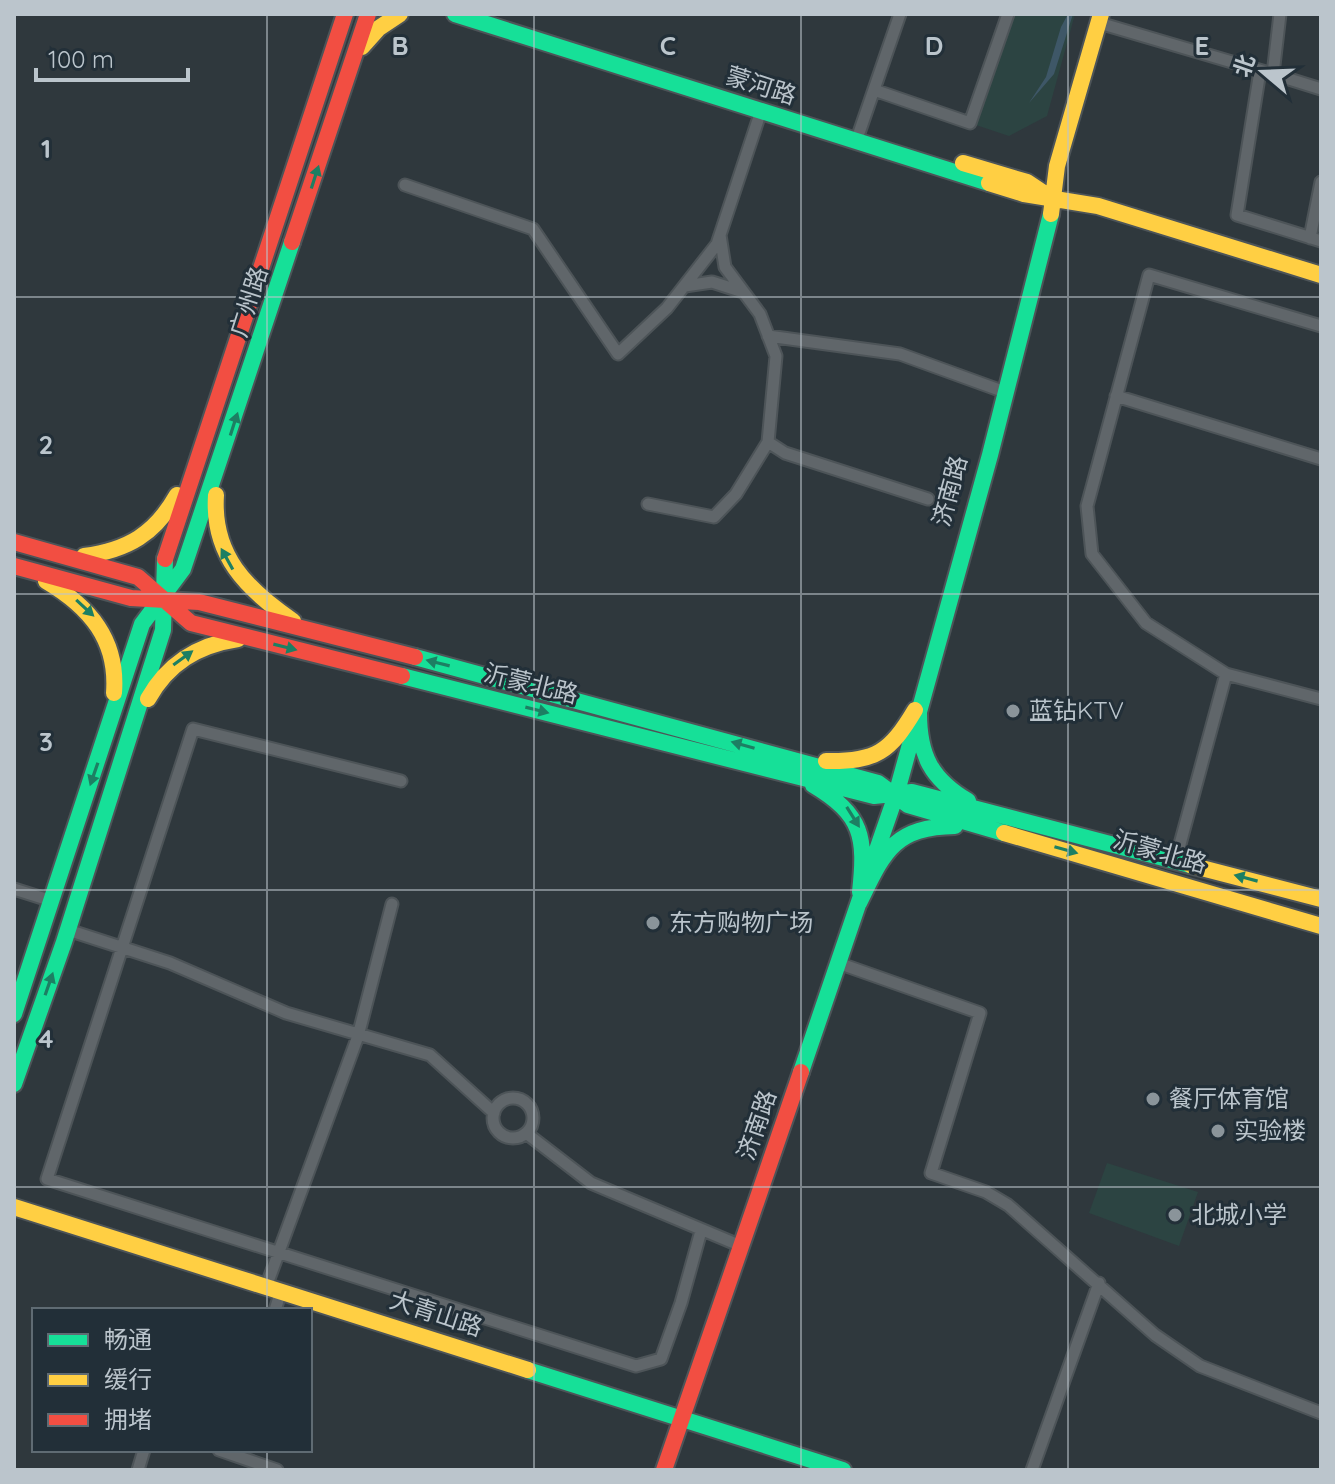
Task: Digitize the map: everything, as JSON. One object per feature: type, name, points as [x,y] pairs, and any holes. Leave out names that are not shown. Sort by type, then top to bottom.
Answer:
[{"type":"main road","points":[[334,14],[336,43]]},
{"type":"main road","name":"广州路","points":[[14,1084],[68,930],[163,630],[164,563],[345,14]]},
{"type":"main road","name":"广州路","points":[[14,1014],[142,624],[183,569],[222,460],[368,14]]},
{"type":"main road","points":[[355,55],[379,28],[400,14]]},
{"type":"main road","name":"蒙河路","points":[[455,14],[1024,194],[1098,206],[1321,275]]},
{"type":"main road","name":"蒙河路","points":[[484,14],[859,133],[1027,182],[1054,199],[1321,283]]},
{"type":"main road","name":"济南路","points":[[664,1470],[896,795],[899,765],[917,711],[1027,316],[1054,199],[1057,166],[1105,18]]},
{"type":"main road","name":"济南路","points":[[917,711],[1054,199]]},
{"type":"main road","points":[[75,558],[108,553],[136,543],[165,519],[202,451]]},
{"type":"main road","points":[[222,460],[214,510],[215,535],[230,566],[264,603],[305,629]]},
{"type":"main road","name":"沂蒙北路","points":[[14,542],[138,577],[191,623],[793,766],[878,783],[908,805],[1176,859],[1321,899]]},
{"type":"main road","points":[[16,566],[83,604],[104,628],[112,651],[116,684],[105,741]]},
{"type":"main road","name":"沂蒙北路","points":[[16,566],[131,598],[199,602],[541,689],[793,766]]},
{"type":"main road","points":[[127,746],[151,692],[168,669],[192,651],[219,641],[248,638]]},
{"type":"main road","points":[[793,766],[860,762],[881,755],[896,743],[917,711]]},
{"type":"main road","points":[[917,711],[918,744],[925,766],[957,796],[993,822]]},
{"type":"main road","points":[[793,766],[837,800],[857,821],[865,843],[859,903]]},
{"type":"main road","points":[[859,903],[884,854],[905,832],[927,825],[993,822]]},
{"type":"main road","name":"沂蒙北路","points":[[993,822],[1321,926]]},
{"type":"main road","name":"大青山路","points":[[14,1207],[843,1470]]},
{"type":"street","points":[[859,133],[900,14]]},
{"type":"street","points":[[874,90],[970,123],[1008,14]]},
{"type":"street","points":[[1280,14],[1237,215],[1315,239],[1321,182]]},
{"type":"street","points":[[1105,18],[1321,89]]},
{"type":"street","points":[[405,185],[533,229],[618,354],[667,308],[717,244],[761,111]]},
{"type":"street","points":[[648,504],[714,517],[736,494],[768,442],[776,356],[760,314],[725,267],[720,235]]},
{"type":"street","points":[[1321,326],[1149,275],[1087,506],[1092,554],[1146,623],[1226,674],[1321,699]]},
{"type":"street","points":[[685,286],[712,282],[740,291]]},
{"type":"street","points":[[768,336],[900,354],[1002,391]]},
{"type":"street","points":[[1116,396],[1321,459]]},
{"type":"street","points":[[768,442],[785,453],[928,499]]},
{"type":"street","points":[[1176,859],[1226,674]]},
{"type":"street","points":[[401,781],[193,729],[47,1179],[636,1366],[661,1359],[701,1231]]},
{"type":"street","points":[[14,889],[52,901]]},
{"type":"street","points":[[275,1308],[274,1289],[280,1253],[358,1036],[392,904]]},
{"type":"street","points":[[68,930],[170,963],[286,1013],[430,1055],[494,1113],[496,1127],[504,1136],[526,1133],[591,1183],[741,1246]]},
{"type":"street","points":[[838,963],[980,1013],[931,1173],[986,1192],[1008,1205],[1155,1335],[1200,1366],[1321,1413]]},
{"type":"street","points":[[494,1113],[506,1098],[526,1102],[534,1115],[526,1133]]},
{"type":"street","points":[[1032,1470],[1099,1283]]},
{"type":"street","points":[[228,1452],[277,1470]]},
{"type":"green space","points":[[1013,14],[1075,14],[1047,116],[1009,136],[976,125]]},
{"type":"green space","points":[[1107,1163],[1198,1192],[1179,1246],[1089,1213]]},
{"type":"water","points":[[1068,14],[1073,14],[1054,74],[1029,103],[1046,77]]},
{"type":"traffic: fast","points":[[455,14],[989,183]]},
{"type":"traffic: fast","points":[[871,867],[896,795],[990,455],[1051,214]]},
{"type":"traffic: fast","points":[[14,1014],[142,624],[183,569],[292,242]]},
{"type":"traffic: fast","points":[[14,1084],[64,942],[163,630],[165,559]]},
{"type":"traffic: fast","points":[[415,657],[878,783],[908,805],[1004,833]]},
{"type":"traffic: fast","points":[[402,676],[874,796],[912,792],[1190,865]]},
{"type":"traffic: fast","points":[[919,713],[921,741],[936,775],[968,801]]},
{"type":"traffic: fast","points":[[813,785],[842,807],[858,829],[862,856],[860,892]]},
{"type":"traffic: fast","points":[[859,903],[884,856],[904,837],[917,831],[955,826]]},
{"type":"traffic: fast","points":[[801,1072],[862,893]]},
{"type":"traffic: fast","points":[[528,1370],[843,1470]]},
{"type":"traffic: slow","points":[[362,47],[379,28],[400,14]]},
{"type":"traffic: slow","points":[[1051,214],[1057,166],[1101,14]]},
{"type":"traffic: slow","points":[[963,163],[1027,182],[1045,194]]},
{"type":"traffic: slow","points":[[989,183],[1024,194],[1098,206],[1321,275]]},
{"type":"traffic: slow","points":[[84,556],[114,549],[139,538],[159,520],[177,495]]},
{"type":"traffic: slow","points":[[216,495],[220,536],[235,568],[261,596],[293,621]]},
{"type":"traffic: slow","points":[[46,581],[76,602],[98,627],[111,657],[114,693]]},
{"type":"traffic: slow","points":[[148,699],[165,675],[186,658],[210,646],[238,639]]},
{"type":"traffic: slow","points":[[826,761],[857,759],[880,752],[898,736],[915,710]]},
{"type":"traffic: slow","points":[[1004,833],[1321,926]]},
{"type":"traffic: slow","points":[[1190,865],[1321,899]]},
{"type":"traffic: slow","points":[[14,1207],[528,1370]]},
{"type":"traffic: jam","points":[[165,559],[345,14]]},
{"type":"traffic: jam","points":[[292,242],[368,14]]},
{"type":"traffic: jam","points":[[14,542],[138,577],[191,623],[402,676]]},
{"type":"traffic: jam","points":[[14,566],[131,598],[199,602],[415,657]]},
{"type":"traffic: jam","points":[[664,1470],[801,1072]]},
{"type":"place","name":"蓝钻KTV","points":[[1013,711]]},
{"type":"place","name":"东方购物广场","points":[[653,923]]},
{"type":"place","name":"餐厅体育馆","points":[[1153,1099]]},
{"type":"place","name":"实验楼","points":[[1218,1131]]},
{"type":"place","name":"北城小学","points":[[1175,1215]]}]
